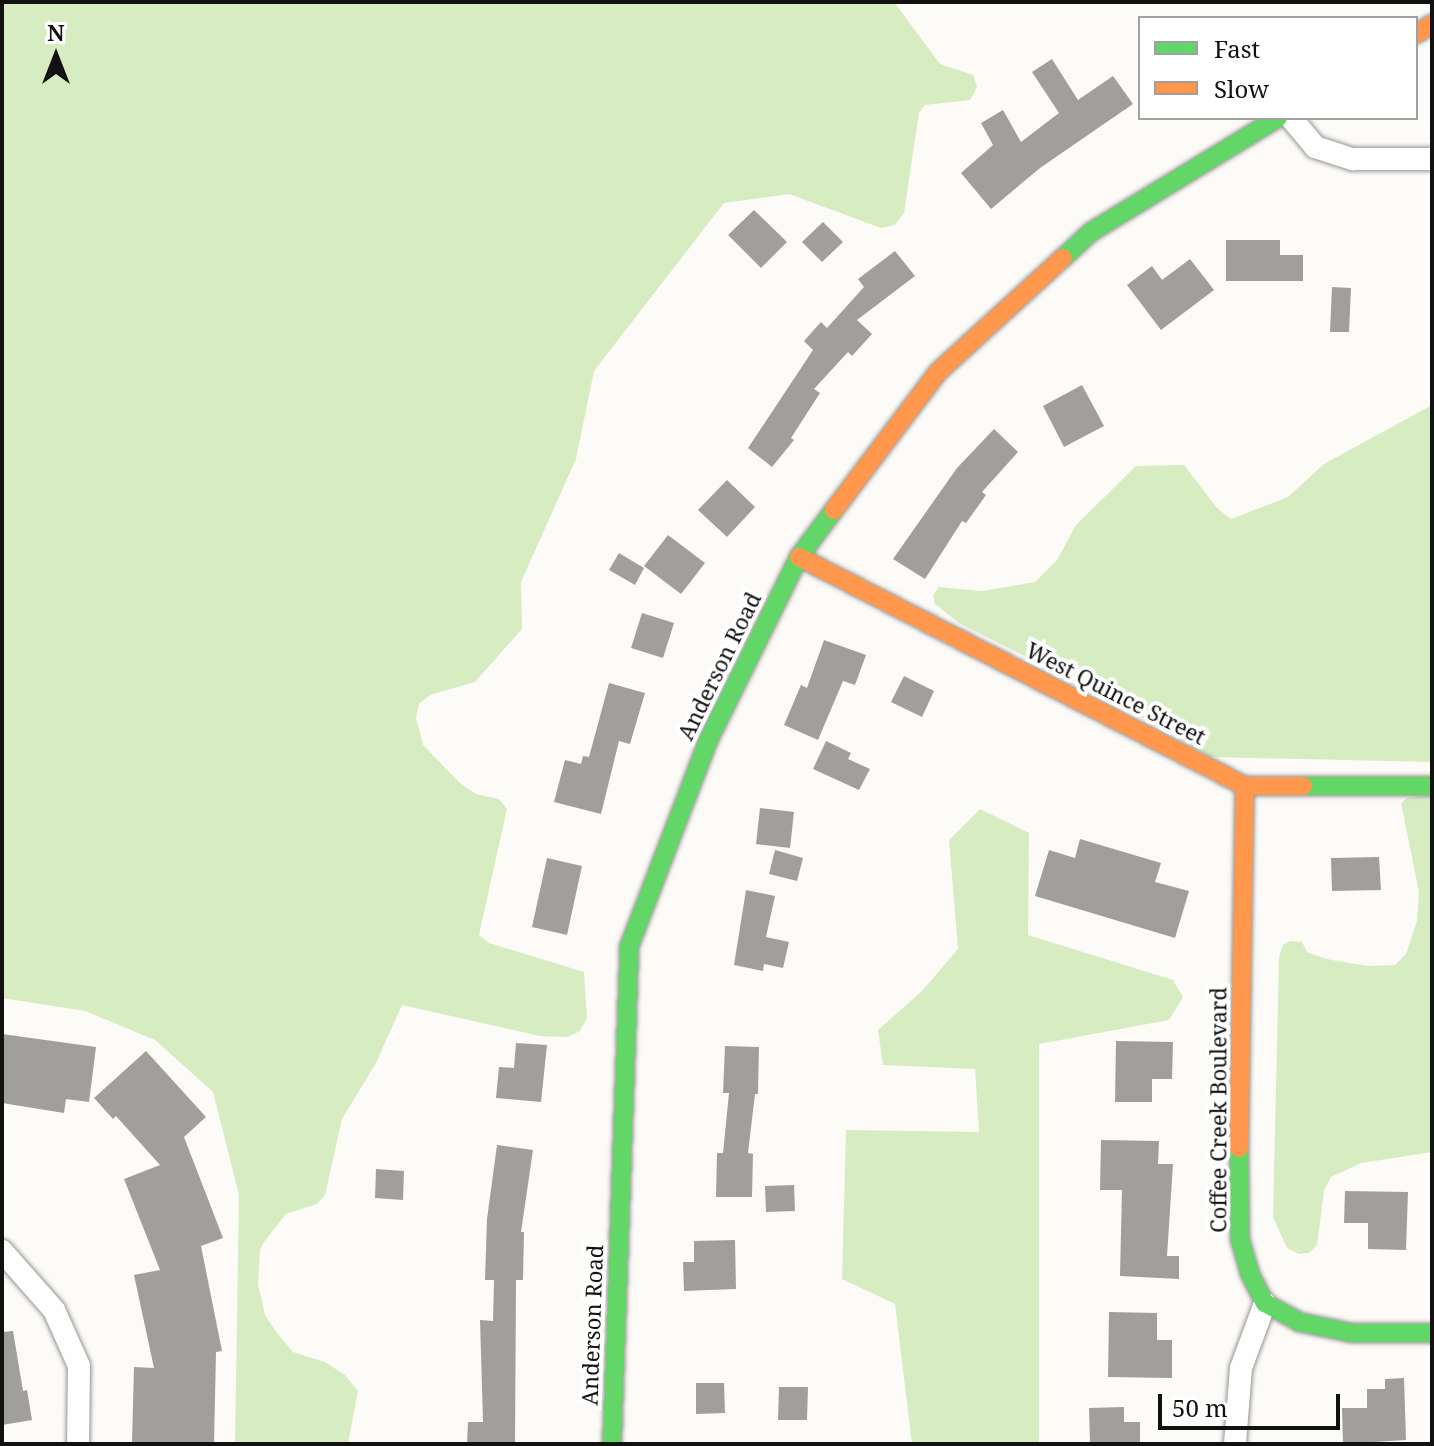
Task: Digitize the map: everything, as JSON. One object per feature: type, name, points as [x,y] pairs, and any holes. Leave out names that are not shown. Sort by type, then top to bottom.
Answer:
[{"type":"street","name":"Anderson Road","points":[[612,1444],[629,947],[709,739],[799,557],[938,372],[1079,243],[1275,120]]},
{"type":"street","points":[[1293,120],[1315,147],[1353,159],[1432,159]]},
{"type":"street","name":"West Quince Street","points":[[799,557],[1245,786],[1432,786]]},
{"type":"street","name":"Coffee Creek Boulevard","points":[[1245,786],[1238,1201],[1240,1239],[1250,1274],[1265,1303]]},
{"type":"street","points":[[2,1251],[54,1310],[79,1366],[78,1444]]},
{"type":"street","points":[[1235,1444],[1241,1368],[1265,1303],[1299,1322],[1352,1333],[1432,1333]]},
{"type":"green space","points":[[2,2],[894,2],[940,64],[973,75],[977,87],[970,100],[925,105],[919,113],[904,213],[895,225],[881,228],[789,194],[724,203],[594,371],[576,459],[521,582],[522,629],[475,682],[430,695],[419,704],[416,718],[423,745],[461,784],[476,794],[499,799],[507,809],[479,935],[489,943],[584,972],[587,1018],[580,1031],[568,1037],[540,1036],[402,1005],[376,1063],[342,1119],[325,1195],[317,1204],[286,1214],[264,1242],[260,1250],[258,1284],[265,1315],[293,1352],[325,1362],[345,1375],[358,1391],[348,1444],[235,1444],[239,1195],[213,1092],[155,1040],[85,1011],[2,998]]},
{"type":"green space","points":[[1432,405],[1432,762],[1210,757],[1108,698],[959,623],[935,604],[933,595],[939,587],[982,591],[1035,582],[1057,560],[1076,525],[1136,466],[1184,465],[1217,508],[1231,519],[1288,497],[1324,464]]},
{"type":"green space","points":[[1432,795],[1432,1152],[1361,1163],[1331,1177],[1324,1191],[1317,1245],[1309,1253],[1299,1254],[1287,1248],[1273,1217],[1279,957],[1283,945],[1290,941],[1302,942],[1307,952],[1326,959],[1368,966],[1395,965],[1406,954],[1417,921],[1419,892],[1401,803],[1407,798]]},
{"type":"green space","points":[[980,809],[1029,833],[1028,935],[1173,980],[1183,997],[1169,1020],[1039,1044],[1039,1444],[912,1444],[895,1304],[842,1279],[846,1130],[979,1132],[975,1069],[883,1065],[878,1030],[922,991],[958,949],[949,840]]},
{"type":"building","points":[[1052,59],[1078,100],[1113,76],[1133,104],[1040,168],[991,209],[961,173],[993,145],[981,123],[1003,110],[1021,142],[1059,113],[1032,72]]},
{"type":"building","points":[[754,210],[787,242],[761,268],[728,235]]},
{"type":"building","points":[[823,222],[843,242],[822,262],[802,242]]},
{"type":"building","points":[[1226,240],[1280,240],[1280,255],[1303,255],[1303,281],[1226,281]]},
{"type":"building","points":[[895,251],[915,276],[857,320],[872,334],[852,356],[848,352],[814,389],[820,393],[791,438],[794,440],[772,467],[748,448],[813,350],[804,341],[821,322],[827,328],[864,287],[858,279]]},
{"type":"building","points":[[1190,259],[1214,290],[1161,330],[1127,285],[1152,266],[1162,280]]},
{"type":"building","points":[[1332,287],[1351,288],[1349,332],[1330,332]]},
{"type":"building","points":[[1082,385],[1104,426],[1064,447],[1043,406]]},
{"type":"building","points":[[994,429],[1018,452],[982,492],[986,495],[966,523],[962,521],[925,579],[893,559],[957,468]]},
{"type":"building","points":[[727,480],[755,507],[727,537],[698,510]]},
{"type":"building","points":[[668,535],[705,563],[681,594],[644,566]]},
{"type":"building","points":[[619,553],[644,568],[635,585],[609,570]]},
{"type":"building","points":[[642,613],[674,623],[663,658],[631,648]]},
{"type":"building","points":[[824,640],[866,655],[855,685],[843,681],[818,740],[784,725],[801,685],[807,688]]},
{"type":"building","points":[[904,676],[934,691],[922,717],[891,702]]},
{"type":"building","points":[[609,683],[645,693],[630,744],[619,741],[601,814],[554,802],[565,760],[581,764],[583,756],[589,757]]},
{"type":"building","points":[[826,741],[851,753],[848,759],[870,769],[859,790],[813,769]]},
{"type":"building","points":[[760,808],[794,812],[790,848],[756,844]]},
{"type":"building","points":[[1080,839],[1161,863],[1155,882],[1189,891],[1175,938],[1035,896],[1049,850],[1075,858]]},
{"type":"building","points":[[775,850],[803,858],[797,881],[769,874]]},
{"type":"building","points":[[1379,857],[1381,890],[1332,891],[1331,858]]},
{"type":"building","points":[[547,858],[582,866],[567,935],[532,927]]},
{"type":"building","points":[[746,890],[775,896],[766,937],[789,942],[783,968],[764,964],[763,971],[734,965]]},
{"type":"building","points":[[2,1034],[96,1047],[89,1102],[66,1099],[64,1113],[2,1103]]},
{"type":"building","points":[[1116,1041],[1173,1042],[1172,1079],[1152,1079],[1152,1102],[1115,1102]]},
{"type":"building","points":[[516,1043],[547,1045],[541,1102],[496,1098],[499,1067],[514,1068]]},
{"type":"building","points":[[725,1046],[759,1047],[758,1094],[755,1094],[748,1153],[753,1154],[752,1197],[716,1197],[717,1153],[723,1153],[729,1093],[723,1093]]},
{"type":"building","points":[[146,1051],[206,1117],[184,1137],[223,1238],[201,1246],[222,1351],[216,1352],[214,1444],[132,1442],[134,1367],[154,1368],[134,1275],[160,1270],[124,1179],[160,1165],[116,1116],[113,1119],[94,1098]]},
{"type":"building","points":[[1101,1140],[1159,1141],[1158,1164],[1173,1164],[1167,1256],[1179,1256],[1179,1279],[1120,1276],[1122,1190],[1100,1190]]},
{"type":"building","points":[[497,1145],[533,1150],[521,1232],[524,1232],[523,1280],[516,1280],[515,1444],[467,1444],[468,1422],[483,1422],[480,1320],[493,1321],[494,1280],[485,1280],[487,1219]]},
{"type":"building","points":[[376,1169],[404,1171],[403,1200],[375,1198]]},
{"type":"building","points":[[794,1185],[795,1211],[766,1212],[765,1186]]},
{"type":"building","points":[[1345,1191],[1408,1192],[1406,1250],[1368,1249],[1368,1223],[1344,1223]]},
{"type":"building","points":[[735,1240],[736,1289],[684,1291],[683,1262],[694,1262],[694,1241]]},
{"type":"building","points":[[1109,1312],[1157,1313],[1157,1340],[1172,1340],[1172,1378],[1108,1377]]},
{"type":"building","points":[[13,1331],[23,1391],[27,1390],[32,1420],[2,1425],[2,1332]]},
{"type":"building","points":[[1404,1378],[1406,1440],[1343,1444],[1342,1408],[1367,1408],[1367,1389],[1385,1389],[1385,1379]]},
{"type":"building","points":[[696,1383],[724,1383],[725,1413],[696,1414]]},
{"type":"building","points":[[779,1387],[808,1387],[807,1420],[778,1420]]},
{"type":"building","points":[[1124,1407],[1124,1422],[1140,1422],[1140,1444],[1090,1444],[1089,1408]]},
{"type":"traffic: fast","points":[[1063,258],[1091,232],[1275,120]]},
{"type":"traffic: fast","points":[[612,1444],[629,947],[709,739],[799,557],[834,510]]},
{"type":"traffic: fast","points":[[1303,786],[1432,786]]},
{"type":"traffic: fast","points":[[1239,1148],[1240,1239],[1250,1274],[1265,1303],[1299,1322],[1352,1333],[1432,1333]]},
{"type":"traffic: slow","points":[[1418,33],[1432,24]]},
{"type":"traffic: slow","points":[[834,510],[938,372],[1063,258]]},
{"type":"traffic: slow","points":[[799,557],[1245,786],[1303,786]]},
{"type":"traffic: slow","points":[[1239,1148],[1245,786]]}]
